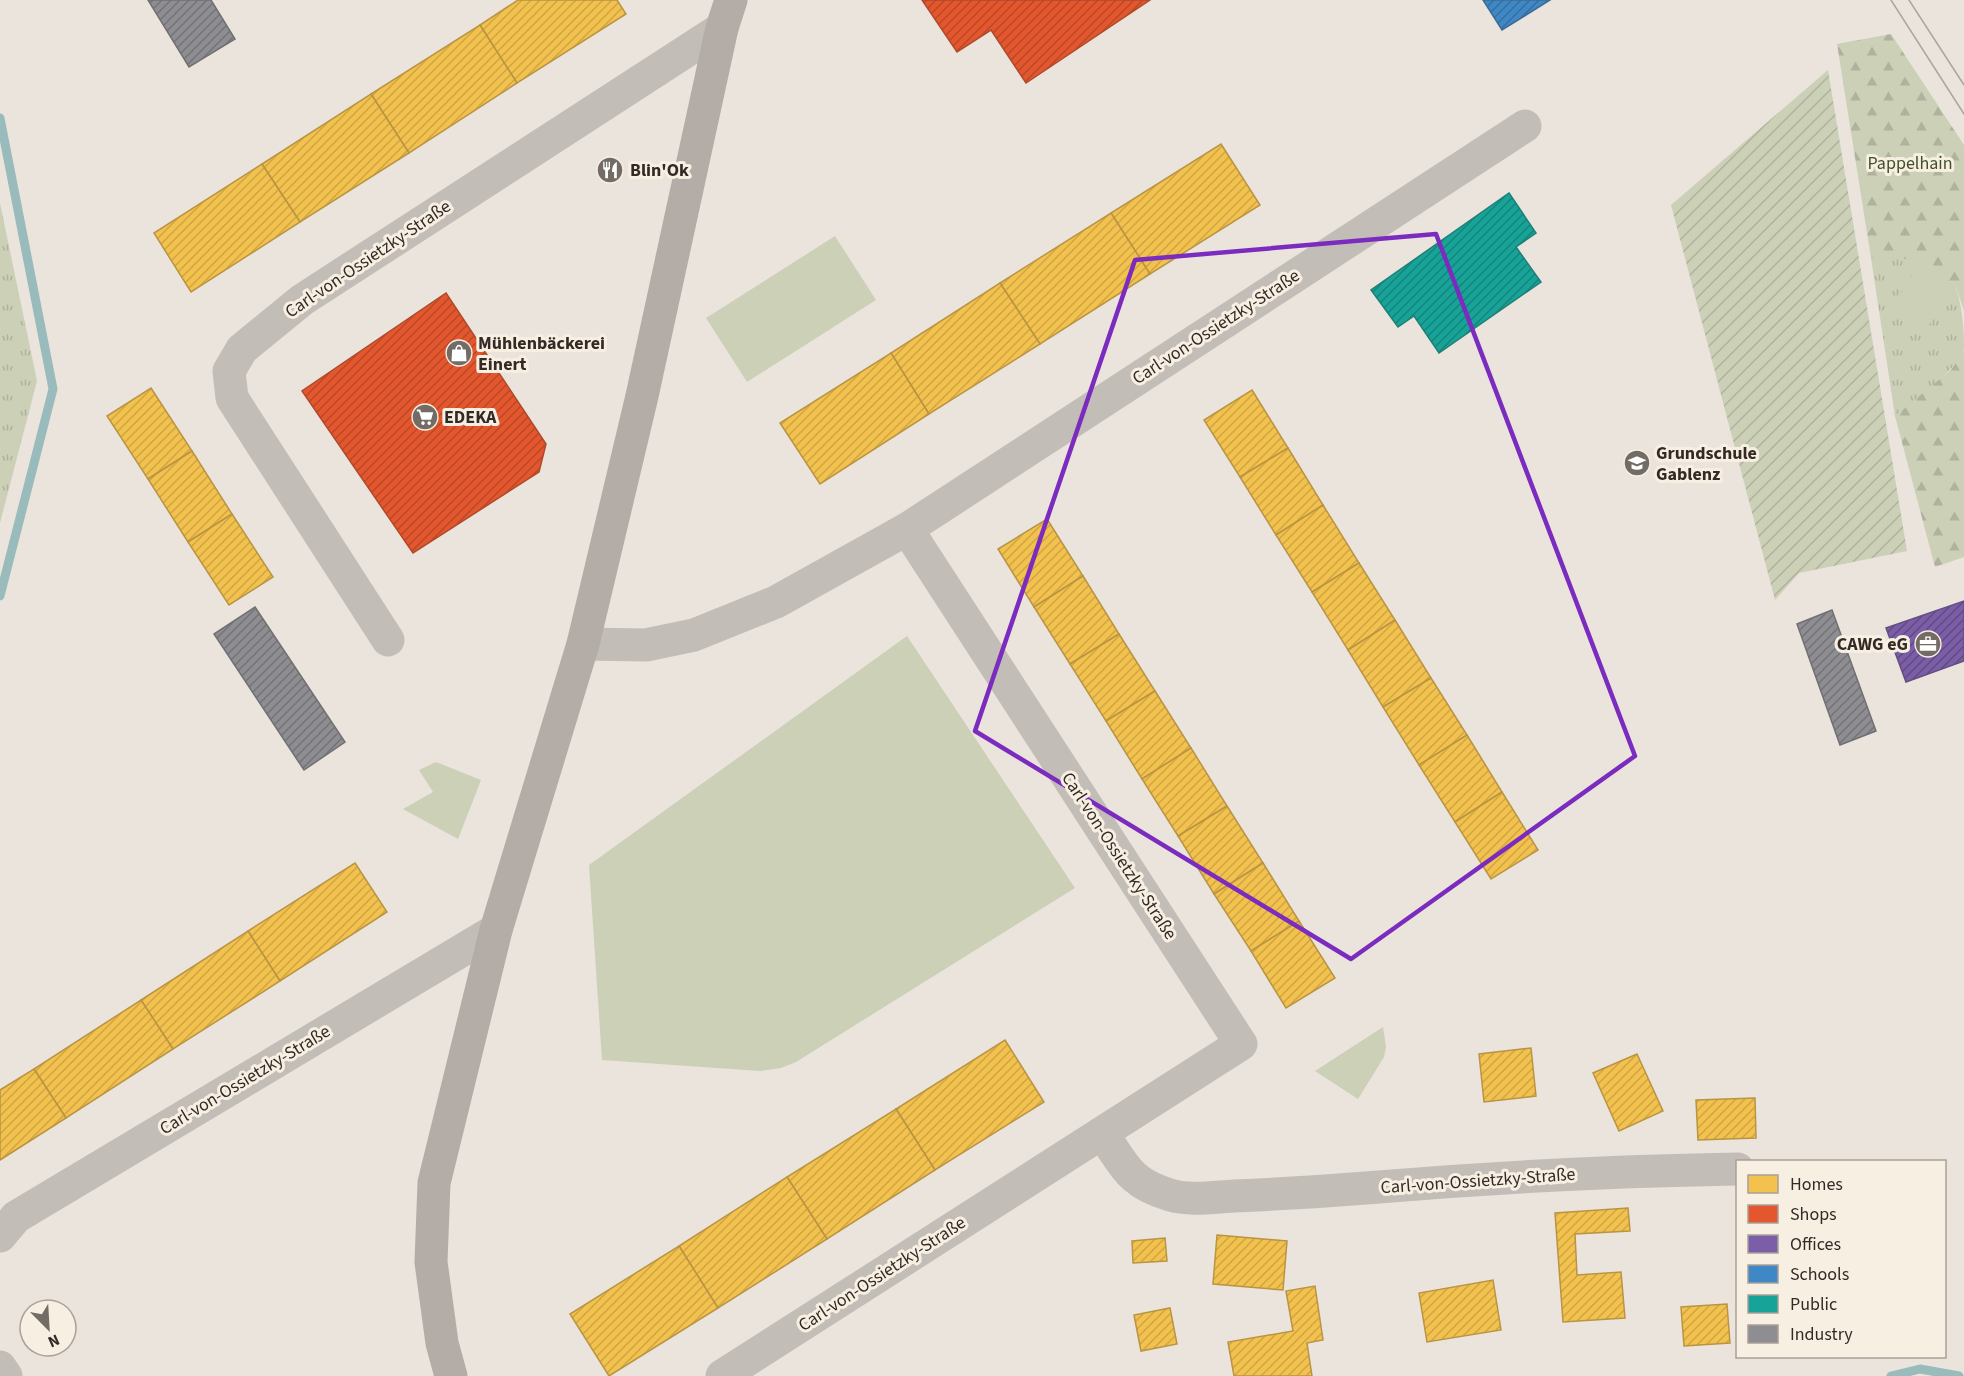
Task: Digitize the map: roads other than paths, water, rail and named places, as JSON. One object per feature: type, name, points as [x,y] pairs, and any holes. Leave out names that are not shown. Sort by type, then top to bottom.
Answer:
[{"type":"street","name":"Carl-von-Ossietzky-Straße","points":[[388,640],[232,398],[229,371],[242,349],[302,300],[726,14]]},
{"type":"street","name":"Carl-von-Ossietzky-Straße","points":[[451,1376],[442,1343],[431,1262],[434,1183],[496,930],[583,644],[642,396],[726,14]]},
{"type":"street","name":"Carl-von-Ossietzky-Straße","points":[[583,644],[646,645],[694,634],[776,602],[907,529],[1525,126]]},
{"type":"street","name":"Carl-von-Ossietzky-Straße","points":[[722,1376],[1241,1044],[907,529]]},
{"type":"street","name":"Carl-von-Ossietzky-Straße","points":[[0,1236],[15,1217],[496,930]]},
{"type":"street","name":"Carl-von-Ossietzky-Straße","points":[[1102,1133],[1129,1172],[1139,1182],[1173,1196],[1195,1198],[1307,1193],[1463,1180],[1665,1170],[1736,1169]]},
{"type":"street","points":[[0,1367],[6,1376]]},
{"type":"waterway","points":[[0,118],[53,389],[0,596]]},
{"type":"waterway","points":[[1891,1376],[1920,1369],[1959,1376]]},
{"type":"tram line","points":[[1891,0],[1964,114]]},
{"type":"tram line","points":[[1909,0],[1964,85]]},
{"type":"place","name":"Blin'Ok","points":[[610,170]]},
{"type":"place","name":"Mühlenbäckerei Einert","points":[[459,353]]},
{"type":"place","name":"EDEKA","points":[[425,417]]},
{"type":"place","name":"Grundschule Gablenz","points":[[1637,463]]},
{"type":"place","name":"CAWG eG","points":[[1928,644]]},
{"type":"park label","name":"Pappelhain","points":[[1910,163]]}]
